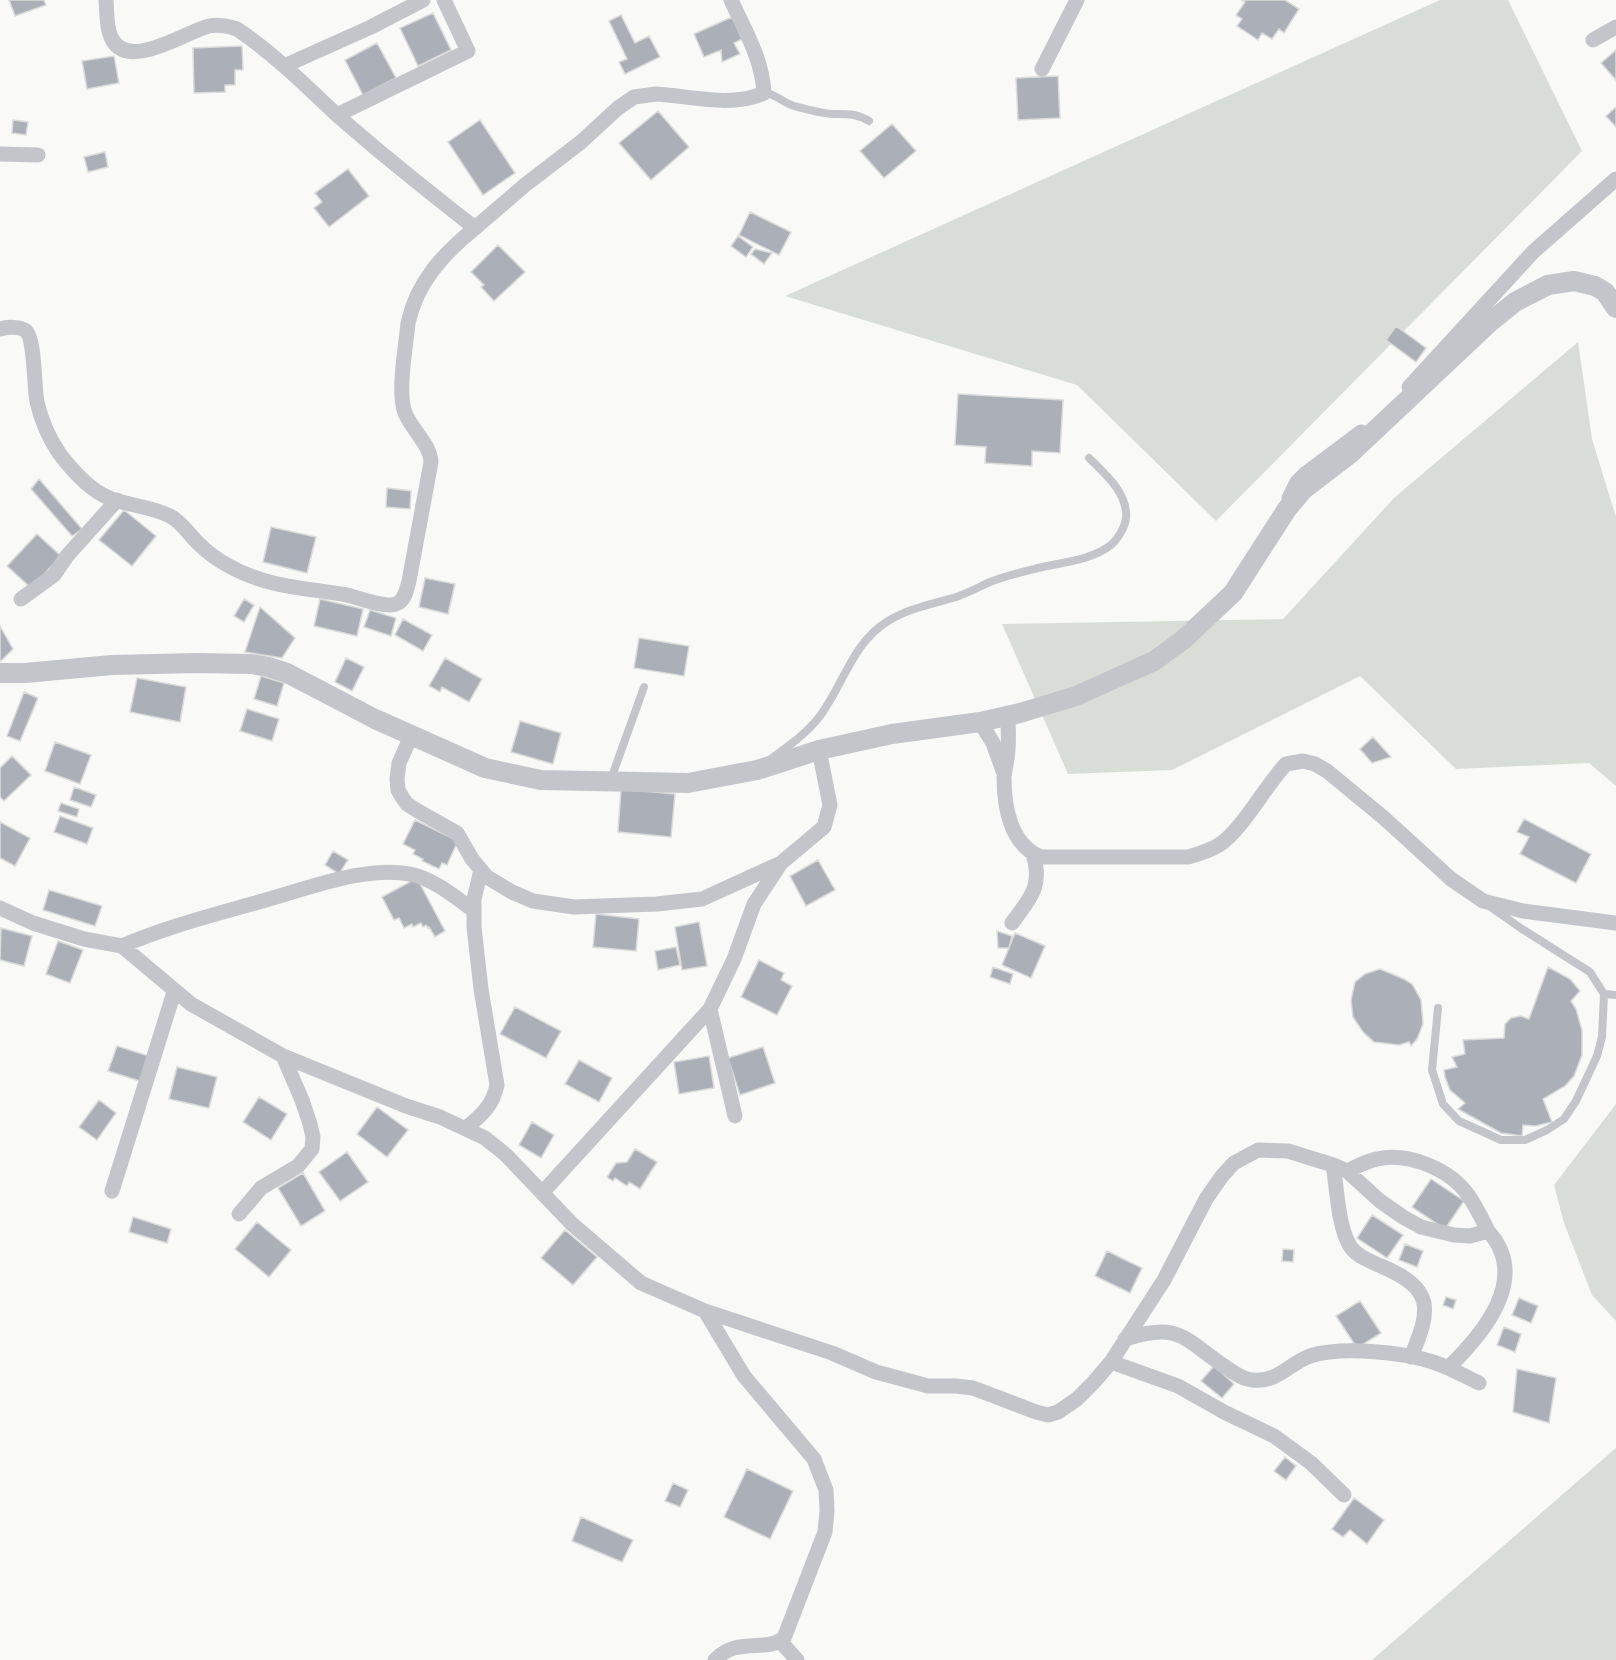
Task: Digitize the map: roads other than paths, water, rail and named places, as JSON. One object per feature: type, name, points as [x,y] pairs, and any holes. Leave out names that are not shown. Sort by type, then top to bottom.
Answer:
[{"type":"street","points":[[106,0],[108,30],[111,39],[126,51],[151,49],[210,26],[237,29],[284,66],[337,115],[432,195],[476,228]]},
{"type":"street","points":[[284,66],[371,27],[423,0]]},
{"type":"street","points":[[337,115],[468,51],[444,0]]},
{"type":"street","points":[[0,328],[13,327],[25,330],[31,339],[37,400],[43,420],[59,453],[100,493],[117,500],[152,508],[173,517],[215,557],[245,574],[300,589],[394,605],[400,602],[409,581],[431,462],[429,452],[406,416],[402,403],[408,323],[423,281],[438,263],[525,185],[634,97],[656,94],[736,100],[750,99],[764,93],[763,71],[731,0]]},
{"type":"street","points":[[1042,69],[1077,0]]},
{"type":"street","points":[[1593,40],[1616,27]]},
{"type":"street","points":[[0,154],[38,155]]},
{"type":"street","points":[[1287,509],[1292,492],[1305,474],[1367,429],[1391,407],[1533,252],[1616,179]]},
{"type":"street","points":[[0,673],[112,665],[251,664],[287,673],[364,713],[485,768],[541,780],[688,783],[757,770],[819,750],[892,734],[1008,716],[1076,696],[1154,661],[1182,640],[1233,592],[1287,509],[1304,489],[1351,453],[1503,311],[1527,295],[1548,285],[1567,281],[1595,286],[1605,292],[1616,308]]},
{"type":"street","points":[[21,599],[54,575],[67,556],[117,500]]},
{"type":"street","points":[[1008,716],[1008,748],[1004,773],[1007,809],[1012,830],[1033,854],[1038,870],[1038,880],[1033,894],[1012,923]]},
{"type":"street","points":[[980,722],[993,743],[1004,773]]},
{"type":"street","points":[[411,734],[399,763],[398,779],[398,790],[407,804],[457,833],[488,877],[512,892],[533,901],[574,907],[657,904],[702,899],[781,863]]},
{"type":"street","points":[[542,1193],[562,1168],[638,1090],[677,1043],[710,1009],[734,959],[754,904],[781,863],[824,827],[828,818],[829,797],[819,750]]},
{"type":"street","points":[[1033,854],[1049,857],[1188,857],[1207,852],[1222,843],[1244,819],[1286,764],[1303,761],[1315,764],[1327,771],[1384,818],[1451,879],[1483,902],[1523,911],[1616,923]]},
{"type":"street","points":[[466,1128],[488,1108],[494,1098],[497,1084],[481,989],[473,910],[481,870]]},
{"type":"street","points":[[122,946],[179,924],[335,881],[378,873],[396,873],[425,879],[443,888],[473,910]]},
{"type":"street","points":[[0,908],[33,923],[74,936],[122,946],[191,1004],[283,1056],[406,1106],[440,1117],[485,1138],[506,1155],[572,1224],[641,1283],[705,1311],[832,1353],[895,1378],[928,1386],[956,1386],[973,1389],[1014,1402],[1028,1410],[1048,1415],[1065,1408],[1077,1399],[1111,1362],[1164,1280],[1206,1199],[1234,1163],[1258,1150],[1288,1151],[1340,1168],[1380,1201],[1421,1227],[1454,1235],[1470,1236],[1488,1232]]},
{"type":"street","points":[[112,1191],[174,992]]},
{"type":"street","points":[[710,1009],[735,1116]]},
{"type":"street","points":[[239,1214],[261,1188],[298,1166],[312,1149],[313,1137],[305,1108],[283,1056]]},
{"type":"street","points":[[1340,1168],[1378,1158],[1399,1157],[1422,1163],[1455,1181],[1468,1194],[1488,1232],[1503,1252],[1506,1270],[1497,1307],[1485,1326],[1448,1368]]},
{"type":"street","points":[[1340,1168],[1343,1226],[1349,1246],[1365,1259],[1400,1275],[1413,1285],[1423,1298],[1426,1310],[1425,1322],[1411,1357]]},
{"type":"street","points":[[705,1311],[744,1376],[814,1459],[826,1490],[827,1511],[825,1532],[802,1587],[787,1632],[780,1641],[733,1647],[715,1660]]},
{"type":"street","points":[[1125,1339],[1153,1331],[1167,1331],[1182,1336],[1238,1376],[1250,1380],[1264,1381],[1275,1378],[1291,1365],[1327,1352],[1371,1352],[1411,1357],[1448,1368],[1479,1383]]},
{"type":"street","points":[[1111,1362],[1178,1386],[1274,1437],[1311,1463],[1344,1495]]},
{"type":"street","points":[[780,1641],[797,1660]]},
{"type":"lane","points":[[764,93],[795,106],[829,114],[852,114],[868,121]]},
{"type":"lane","points":[[757,770],[796,740],[819,717],[834,694],[849,663],[865,640],[886,622],[908,611],[958,596],[992,581],[1041,567],[1071,562],[1111,545],[1119,536],[1126,520],[1126,508],[1113,483],[1089,458]]},
{"type":"lane","points":[[610,782],[644,687]]},
{"type":"lane","points":[[1438,1008],[1432,1070],[1443,1104],[1459,1121],[1501,1140],[1525,1140],[1564,1119],[1576,1101],[1598,1056],[1602,1036],[1604,994],[1590,972],[1483,902]]},
{"type":"lane","points":[[1604,994],[1616,994]]}]
